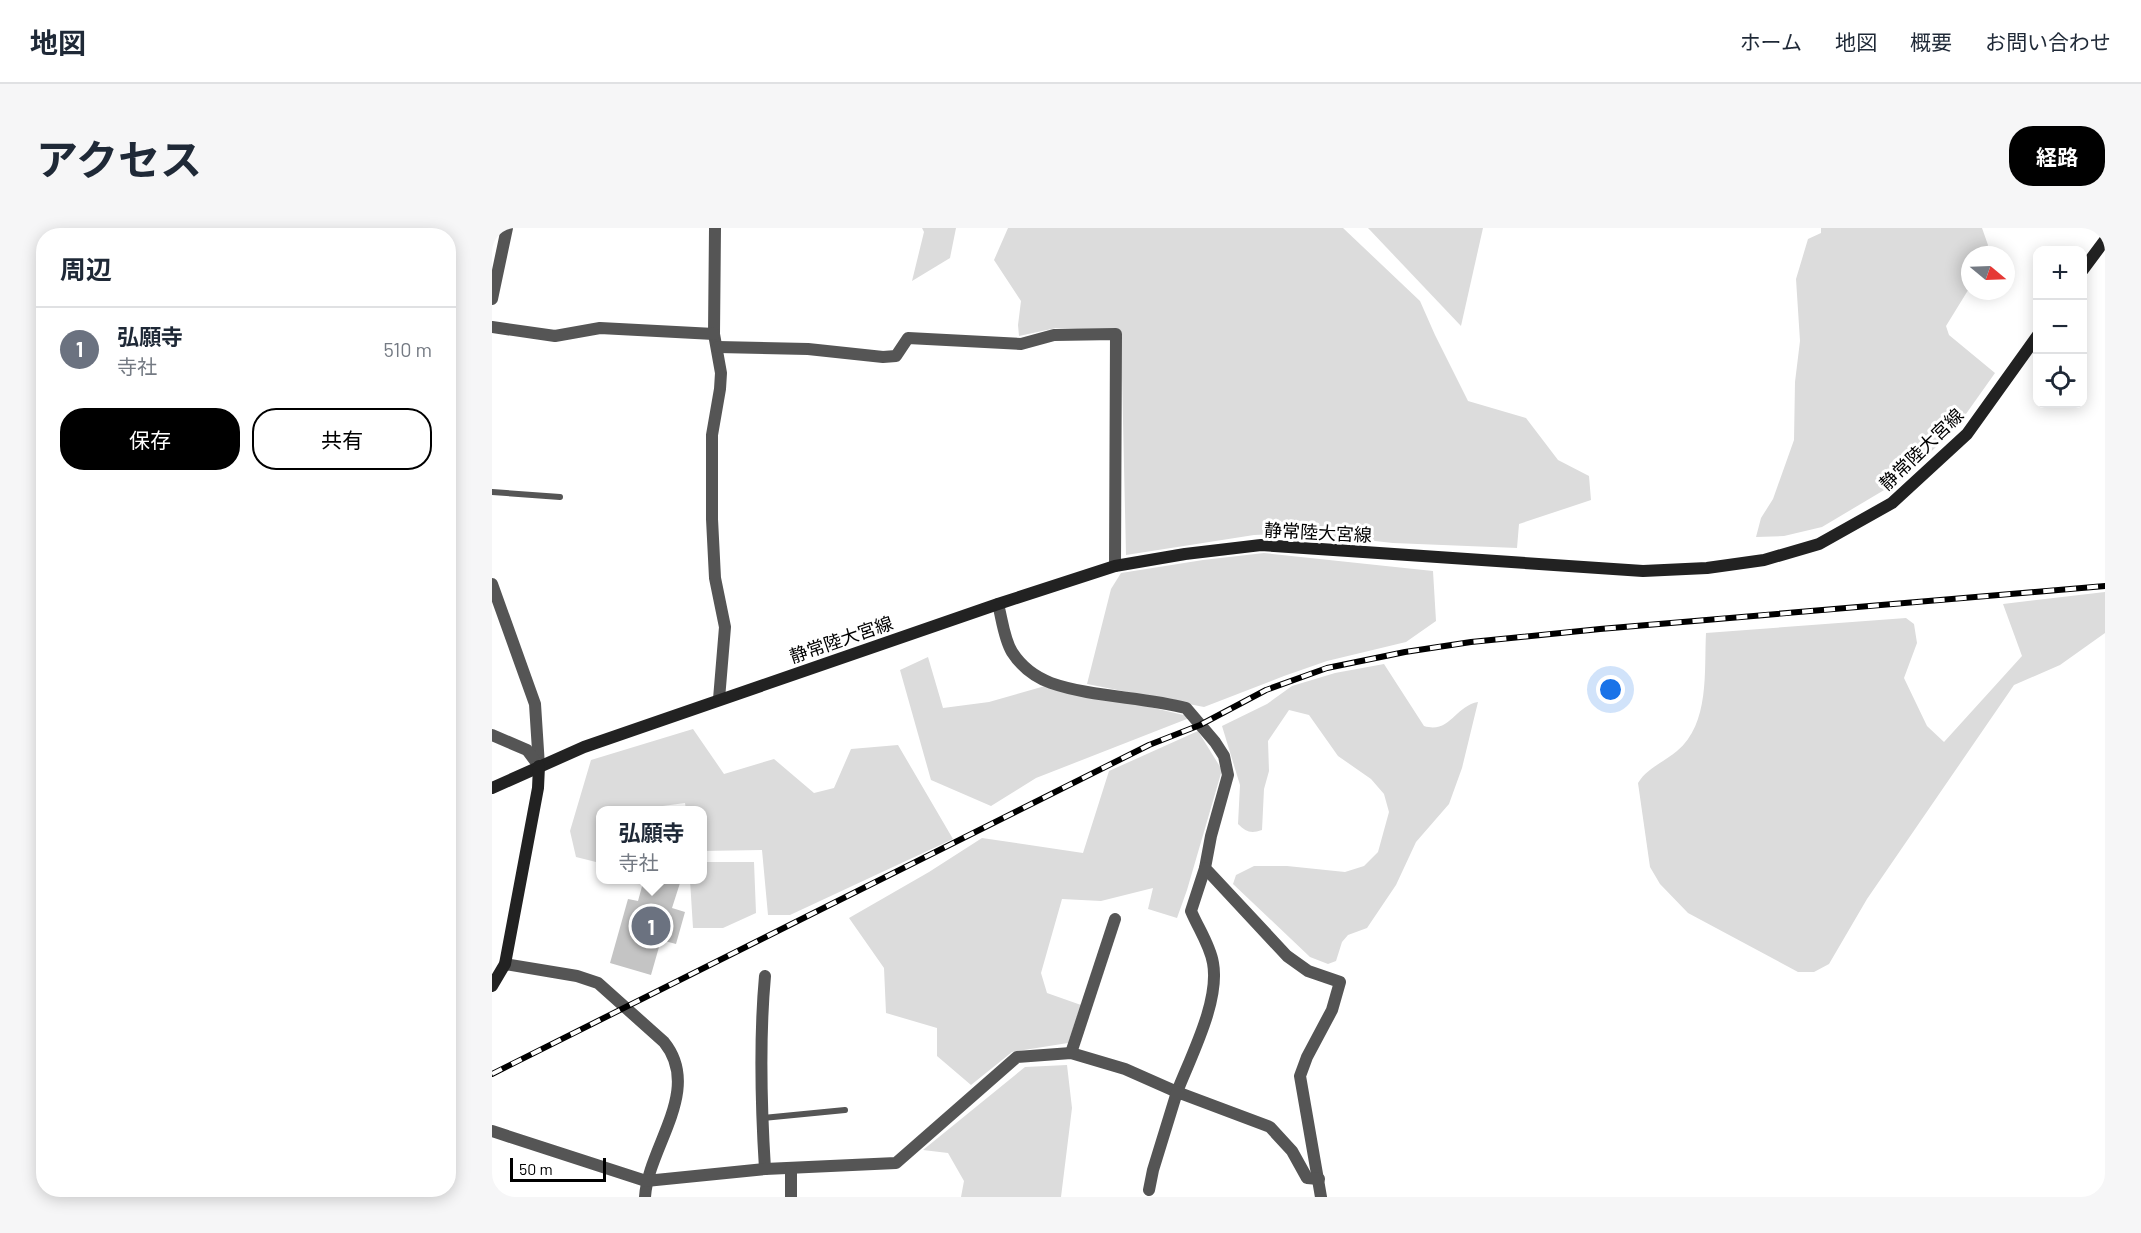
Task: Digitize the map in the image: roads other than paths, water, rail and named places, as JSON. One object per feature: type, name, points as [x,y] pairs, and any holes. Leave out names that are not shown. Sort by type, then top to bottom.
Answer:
[{"type":"main road","points":[[2087,265],[2105,240]]},
{"type":"main road","name":"静常陸大宮線","points":[[492,788],[584,747],[719,699],[1115,566],[1185,554],[1260,545],[1643,571],[1707,568],[1764,560],[1820,544],[1892,503],[1967,434],[2033,341]]},
{"type":"main road","points":[[492,986],[504,964],[538,788],[539,766]]},
{"type":"street","points":[[492,299],[507,228]]},
{"type":"street","points":[[715,228],[714,334],[718,347],[720,389],[712,435],[712,519],[715,578],[725,627],[719,699]]},
{"type":"street","points":[[492,327],[555,336],[600,328],[714,334]]},
{"type":"street","points":[[718,347],[808,349],[883,357],[896,356],[908,338],[1021,344],[1054,335],[1116,334],[1115,566]]},
{"type":"street","points":[[492,584],[535,704],[539,766]]},
{"type":"street","points":[[998,604],[1011,650],[1022,666],[1035,676],[1051,683],[1076,689],[1186,708],[1224,756],[1228,775],[1211,836],[1205,868],[1191,911],[1213,962],[1214,988],[1208,1013],[1177,1092],[1149,1190]]},
{"type":"street","points":[[492,735],[527,750],[539,766]]},
{"type":"street","points":[[1205,868],[1287,956],[1308,971],[1340,982],[1332,1010],[1307,1057],[1300,1076],[1321,1197]]},
{"type":"street","points":[[1071,1053],[1115,919]]},
{"type":"street","points":[[504,964],[577,976],[598,983],[671,1050],[678,1077],[674,1110],[646,1181],[645,1197]]},
{"type":"street","points":[[765,976],[761,1017],[765,1169]]},
{"type":"street","points":[[492,1131],[646,1181],[765,1169],[896,1163],[1017,1057],[1071,1053],[1125,1069],[1177,1092],[1270,1126],[1292,1151],[1307,1178],[1319,1179]]},
{"type":"street","points":[[791,1169],[791,1197]]},
{"type":"lane","points":[[492,492],[560,497]]},
{"type":"lane","points":[[762,1118],[845,1110]]},
{"type":"railway","points":[[492,1074],[1149,745],[1200,725],[1266,690],[1327,668],[1405,652],[1471,642],[2105,586]]},
{"type":"place","name":"弘願寺","points":[[651,926]]}]
